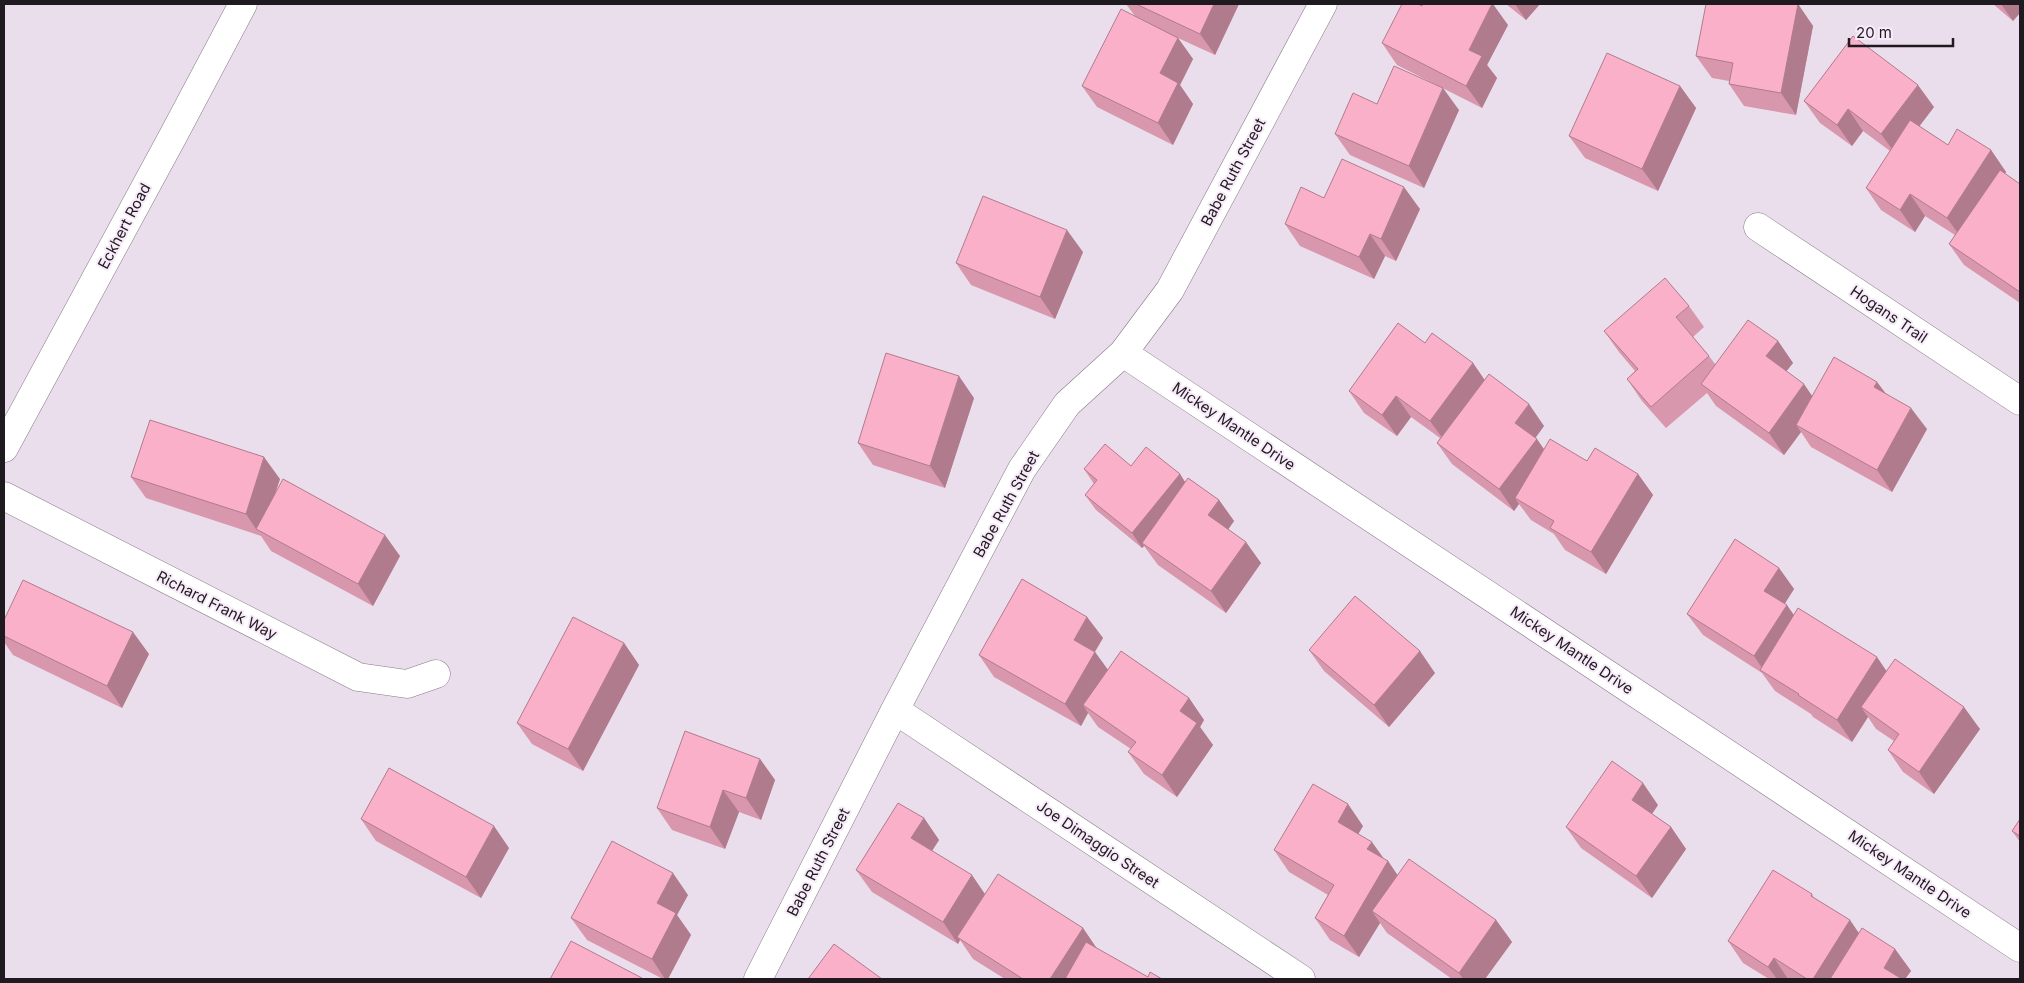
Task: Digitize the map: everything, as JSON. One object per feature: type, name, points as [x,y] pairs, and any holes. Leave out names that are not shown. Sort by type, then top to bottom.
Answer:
[{"type":"street","name":"Eckhert Road","points":[[4,448],[243,4]]},
{"type":"street","name":"Babe Ruth Street","points":[[758,979],[895,710],[1022,469],[1067,404],[1123,353],[1170,290],[1323,4]]},
{"type":"street","name":"Hogans Trail","points":[[1758,228],[2020,402]]},
{"type":"street","name":"Mickey Mantle Drive","points":[[1123,353],[2020,948]]},
{"type":"street","name":"Richard Frank Way","points":[[4,496],[358,677],[407,684],[436,674]]},
{"type":"street","name":"Joe Dimaggio Street","points":[[895,710],[1302,979]]},
{"type":"building","points":[[1136,4],[1214,4],[1200,34]]},
{"type":"building","points":[[1402,4],[1418,4],[1422,6],[1423,4],[1492,4],[1469,50],[1482,56],[1466,86],[1382,43]]},
{"type":"building","points":[[1706,4],[1798,4],[1781,93],[1729,84],[1733,63],[1696,56]]},
{"type":"building","points":[[1121,9],[1178,38],[1160,73],[1178,83],[1158,123],[1082,86]]},
{"type":"building","points":[[1853,36],[1918,85],[1881,134],[1848,109],[1837,125],[1804,101]]},
{"type":"building","points":[[1607,53],[1680,86],[1642,169],[1569,136]]},
{"type":"building","points":[[1394,66],[1443,88],[1409,166],[1335,134],[1353,93],[1377,104]]},
{"type":"building","points":[[1910,120],[1948,145],[1957,129],[1991,150],[1947,218],[1910,194],[1900,210],[1866,188]]},
{"type":"building","points":[[1342,159],[1404,187],[1381,239],[1370,234],[1359,257],[1285,224],[1301,187],[1324,198]]},
{"type":"building","points":[[2000,170],[2020,184],[2020,292],[1949,244]]},
{"type":"building","points":[[983,196],[1067,230],[1040,297],[956,263]]},
{"type":"building","points":[[1665,278],[1689,306],[1676,317],[1709,356],[1651,407],[1627,379],[1638,369],[1604,331]]},
{"type":"building","points":[[1748,320],[1778,341],[1766,356],[1804,384],[1769,433],[1701,384]]},
{"type":"building","points":[[1398,323],[1425,343],[1432,333],[1473,363],[1430,421],[1396,396],[1382,415],[1349,391]]},
{"type":"building","points":[[886,353],[959,376],[930,466],[858,443]]},
{"type":"building","points":[[1834,357],[1877,382],[1874,387],[1911,408],[1877,470],[1796,425]]},
{"type":"building","points":[[1489,374],[1529,404],[1515,423],[1537,439],[1499,489],[1437,443]]},
{"type":"building","points":[[150,420],[264,457],[246,514],[131,477]]},
{"type":"building","points":[[1550,439],[1587,461],[1595,448],[1638,474],[1591,552],[1550,528],[1554,521],[1515,498]]},
{"type":"building","points":[[1105,444],[1131,466],[1146,447],[1180,474],[1132,533],[1085,495],[1097,480],[1084,469]]},
{"type":"building","points":[[1188,478],[1219,500],[1208,515],[1246,542],[1211,591],[1142,543]]},
{"type":"building","points":[[283,479],[385,535],[358,584],[256,529]]},
{"type":"building","points":[[1735,539],[1779,568],[1764,591],[1787,605],[1754,656],[1687,614]]},
{"type":"building","points":[[1022,579],[1087,617],[1074,640],[1095,652],[1065,704],[979,655]]},
{"type":"building","points":[[23,580],[133,632],[107,686],[4,636],[4,620]]},
{"type":"building","points":[[1355,596],[1420,651],[1374,705],[1309,650]]},
{"type":"building","points":[[1798,608],[1877,657],[1837,720],[1760,670]]},
{"type":"building","points":[[573,617],[624,643],[568,749],[517,723]]},
{"type":"building","points":[[1121,651],[1189,698],[1180,711],[1197,723],[1162,775],[1128,752],[1136,742],[1083,705]]},
{"type":"building","points":[[1895,659],[1964,707],[1919,772],[1888,750],[1899,734],[1861,707]]},
{"type":"building","points":[[685,731],[760,759],[746,798],[723,790],[710,827],[657,808]]},
{"type":"building","points":[[1612,761],[1643,783],[1632,800],[1671,827],[1636,876],[1566,827]]},
{"type":"building","points":[[389,768],[494,826],[466,877],[361,819]]},
{"type":"building","points":[[1313,784],[1348,804],[1338,822],[1372,842],[1367,849],[1388,861],[1344,936],[1315,918],[1334,885],[1274,850]]},
{"type":"building","points":[[898,803],[924,818],[911,838],[972,875],[943,922],[856,870]]},
{"type":"building","points":[[2020,819],[2020,836],[2012,831]]},
{"type":"building","points":[[612,841],[673,873],[657,903],[676,913],[652,959],[571,918]]},
{"type":"building","points":[[1409,859],[1496,920],[1459,973],[1372,911]]},
{"type":"building","points":[[1773,870],[1850,920],[1813,979],[1807,979],[1774,958],[1768,967],[1728,941]]},
{"type":"building","points":[[998,874],[1083,928],[1050,979],[1023,979],[957,937]]},
{"type":"building","points":[[1862,928],[1895,949],[1884,968],[1902,979],[1830,979]]},
{"type":"building","points":[[571,941],[642,978],[642,979],[550,979]]},
{"type":"building","points":[[1086,942],[1148,977],[1150,972],[1162,979],[1065,979]]},
{"type":"building","points":[[834,944],[882,979],[808,979]]}]
